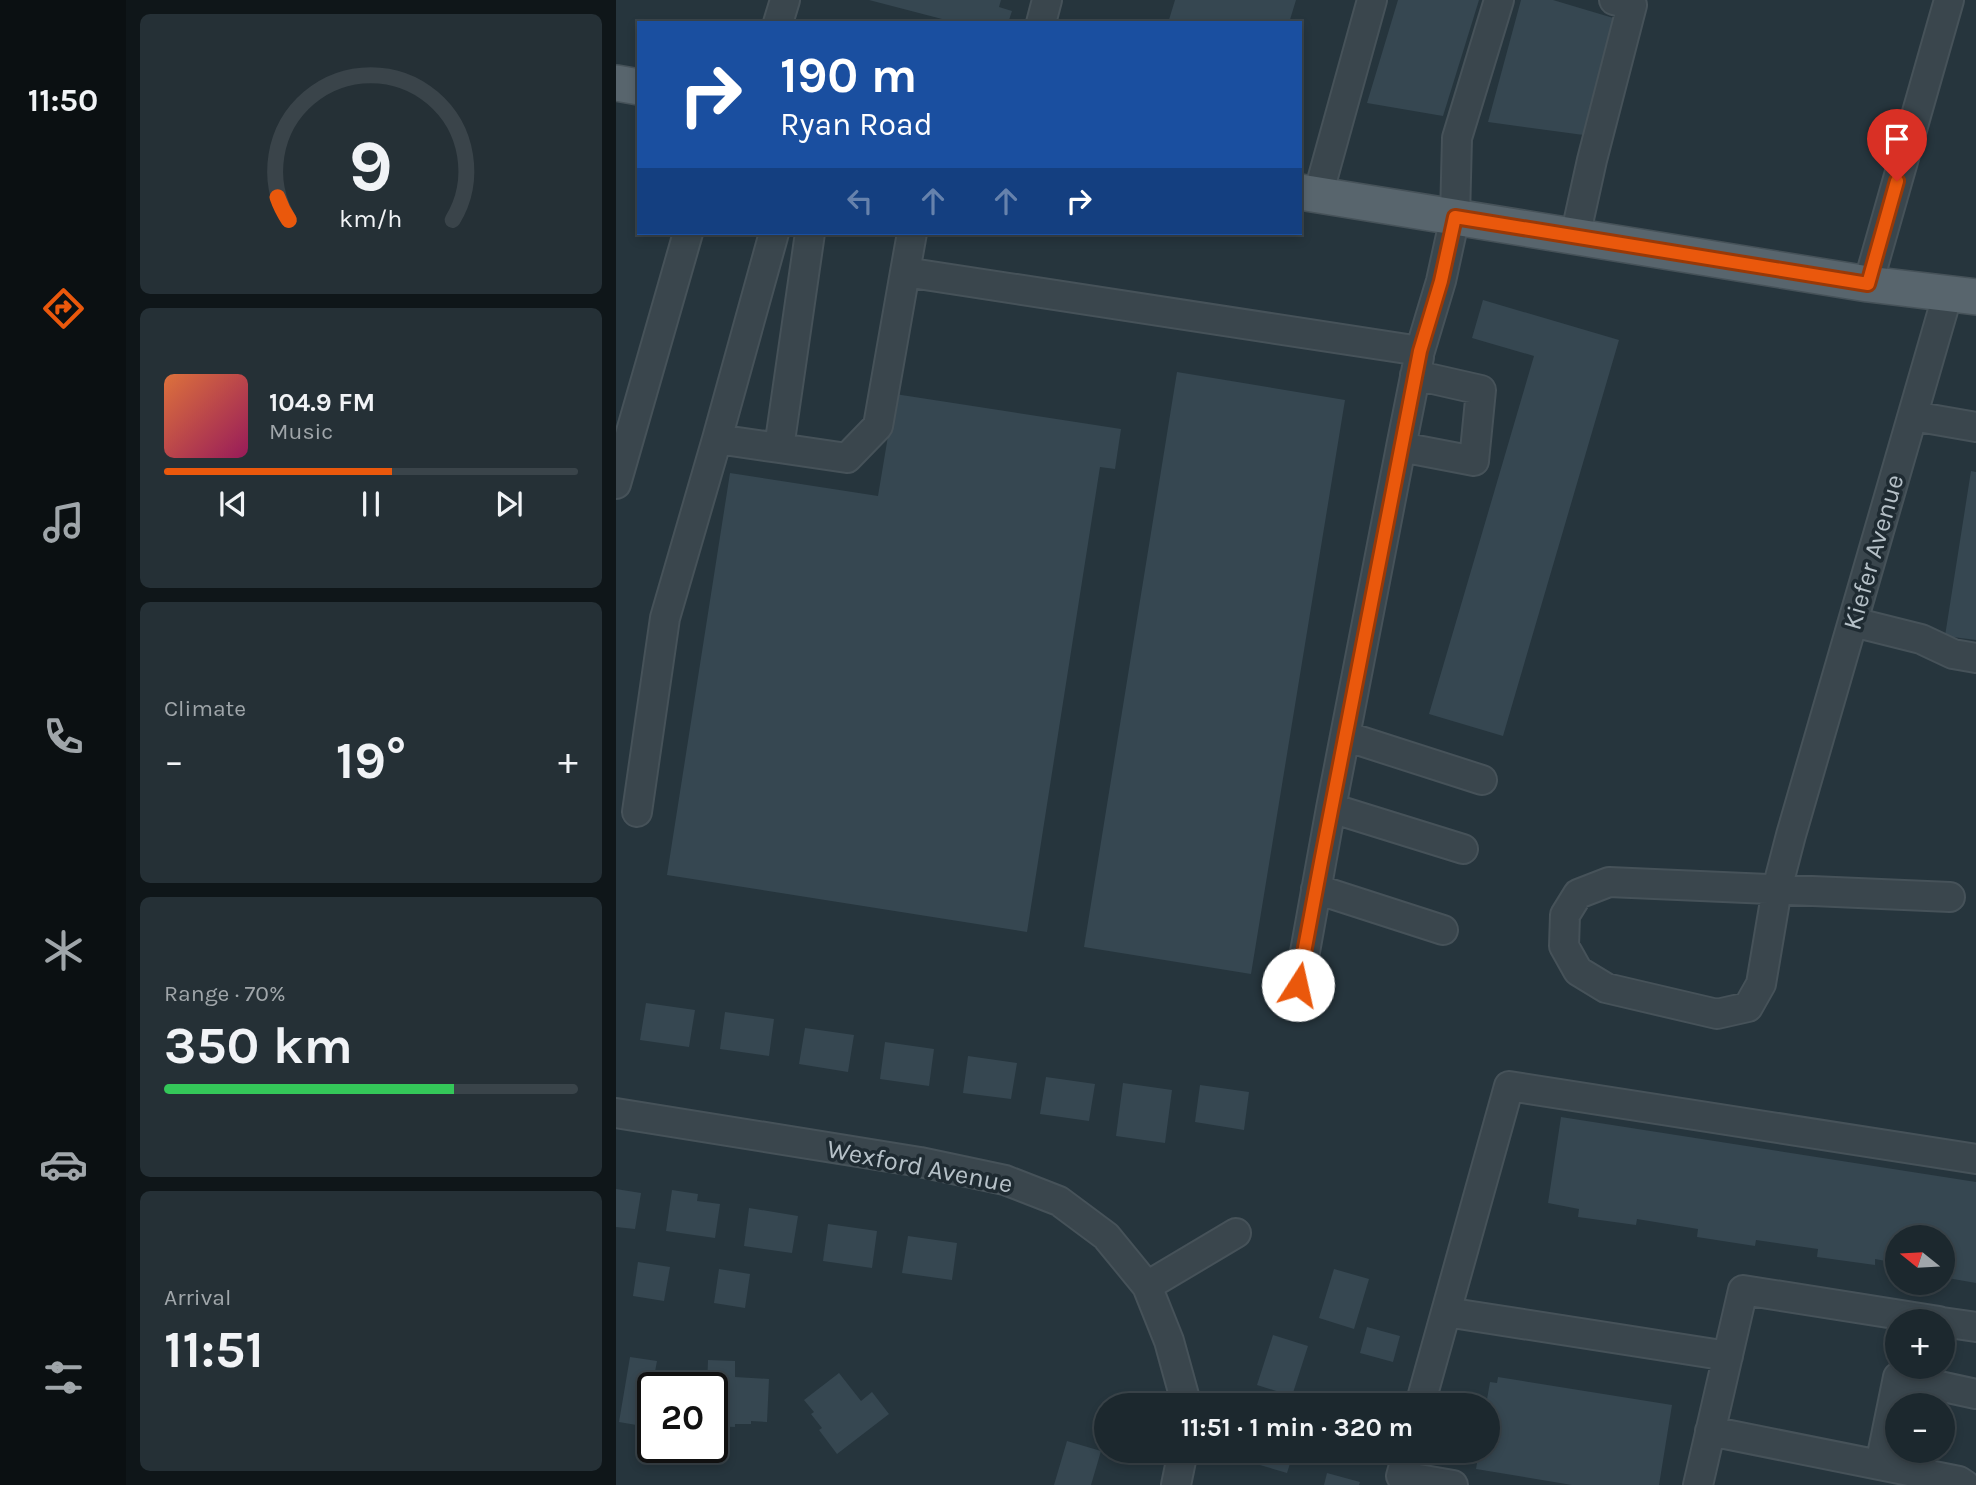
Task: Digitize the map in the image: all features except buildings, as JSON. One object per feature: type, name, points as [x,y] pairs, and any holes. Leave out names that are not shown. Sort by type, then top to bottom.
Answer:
[{"type":"main road","points":[[616,83],[637,87]]},
{"type":"main road","points":[[1309,194],[1868,284],[1962,295]]},
{"type":"street","points":[[779,21],[785,0]]},
{"type":"street","points":[[1042,21],[1047,0]]},
{"type":"street","points":[[1309,194],[1372,0]]},
{"type":"street","points":[[1298,985],[1418,363],[1441,281],[1455,217],[1457,138],[1499,0]]},
{"type":"street","points":[[1575,237],[1632,5],[1615,0]]},
{"type":"street","points":[[1868,284],[1949,0]]},
{"type":"street","points":[[616,484],[687,235]]},
{"type":"street","points":[[637,812],[665,618],[773,235]]},
{"type":"street","points":[[779,448],[810,235]]},
{"type":"street","points":[[717,439],[846,458],[878,426],[912,235]]},
{"type":"street","points":[[905,272],[1418,363],[1481,390],[1474,461],[1401,447]]},
{"type":"street","name":"Kiefer Avenue","points":[[1777,890],[1609,882],[1578,894],[1565,915],[1564,946],[1578,971],[1606,988],[1717,1014],[1748,1007],[1761,984],[1777,890],[1913,416],[1962,295]]},
{"type":"street","points":[[1913,416],[1976,427]]},
{"type":"street","points":[[1853,622],[1921,639],[1953,653],[1976,658]]},
{"type":"street","points":[[1345,736],[1482,780]]},
{"type":"street","points":[[1331,808],[1463,849]]},
{"type":"street","points":[[1315,889],[1443,930]]},
{"type":"street","points":[[1777,890],[1950,897]]},
{"type":"street","points":[[1423,1393],[1509,1086],[1976,1160]]},
{"type":"street","name":"Wexford Avenue","points":[[616,1114],[920,1162],[1005,1180],[1059,1201],[1107,1236],[1147,1286],[1169,1341],[1183,1393]]},
{"type":"street","points":[[1147,1286],[1236,1233]]},
{"type":"street","points":[[1698,1485],[1743,1290],[1885,1313]]},
{"type":"street","points":[[1446,1312],[1728,1356]]},
{"type":"street","points":[[1955,1324],[1976,1327]]},
{"type":"street","points":[[1880,1465],[1898,1377],[1976,1394]]},
{"type":"street","points":[[1710,1431],[1959,1481],[1965,1485]]},
{"type":"street","points":[[1176,1485],[1181,1463]]},
{"type":"street","points":[[1405,1463],[1401,1476],[1453,1485]]},
{"type":"route","points":[[1298,985],[1420,351],[1441,281],[1455,217],[1868,284],[1897,181]]}]
